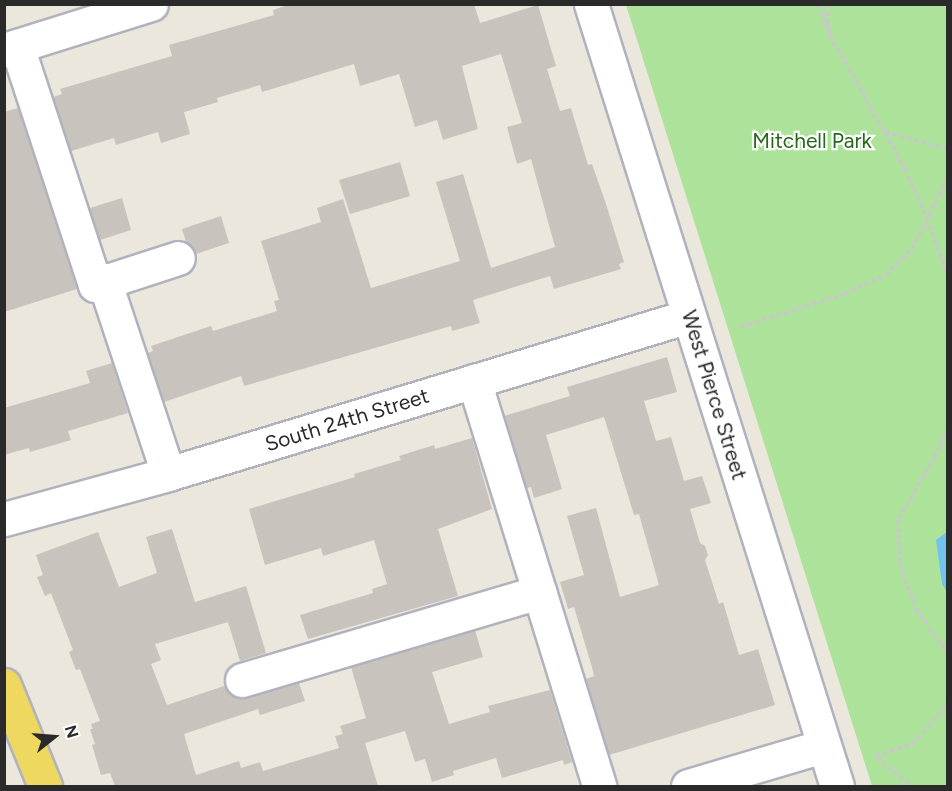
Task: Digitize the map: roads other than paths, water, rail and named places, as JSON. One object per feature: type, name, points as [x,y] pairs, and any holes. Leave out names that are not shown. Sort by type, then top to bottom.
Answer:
[{"type":"main road","points":[[4,685],[45,786]]},
{"type":"street","points":[[151,4],[11,48],[95,285],[104,280],[178,258]]},
{"type":"street","name":"West Pierce Street","points":[[591,4],[837,786]]},
{"type":"street","points":[[104,280],[168,474]]},
{"type":"street","name":"South 24th Street","points":[[4,519],[168,474],[689,316]]},
{"type":"street","points":[[474,381],[599,786]]},
{"type":"street","points":[[242,680],[539,592]]},
{"type":"street","points":[[688,786],[823,746]]},
{"type":"water","points":[[947,532],[947,592],[942,584],[936,540]]},
{"type":"park label","name":"Mitchell Park","points":[[812,141]]}]
